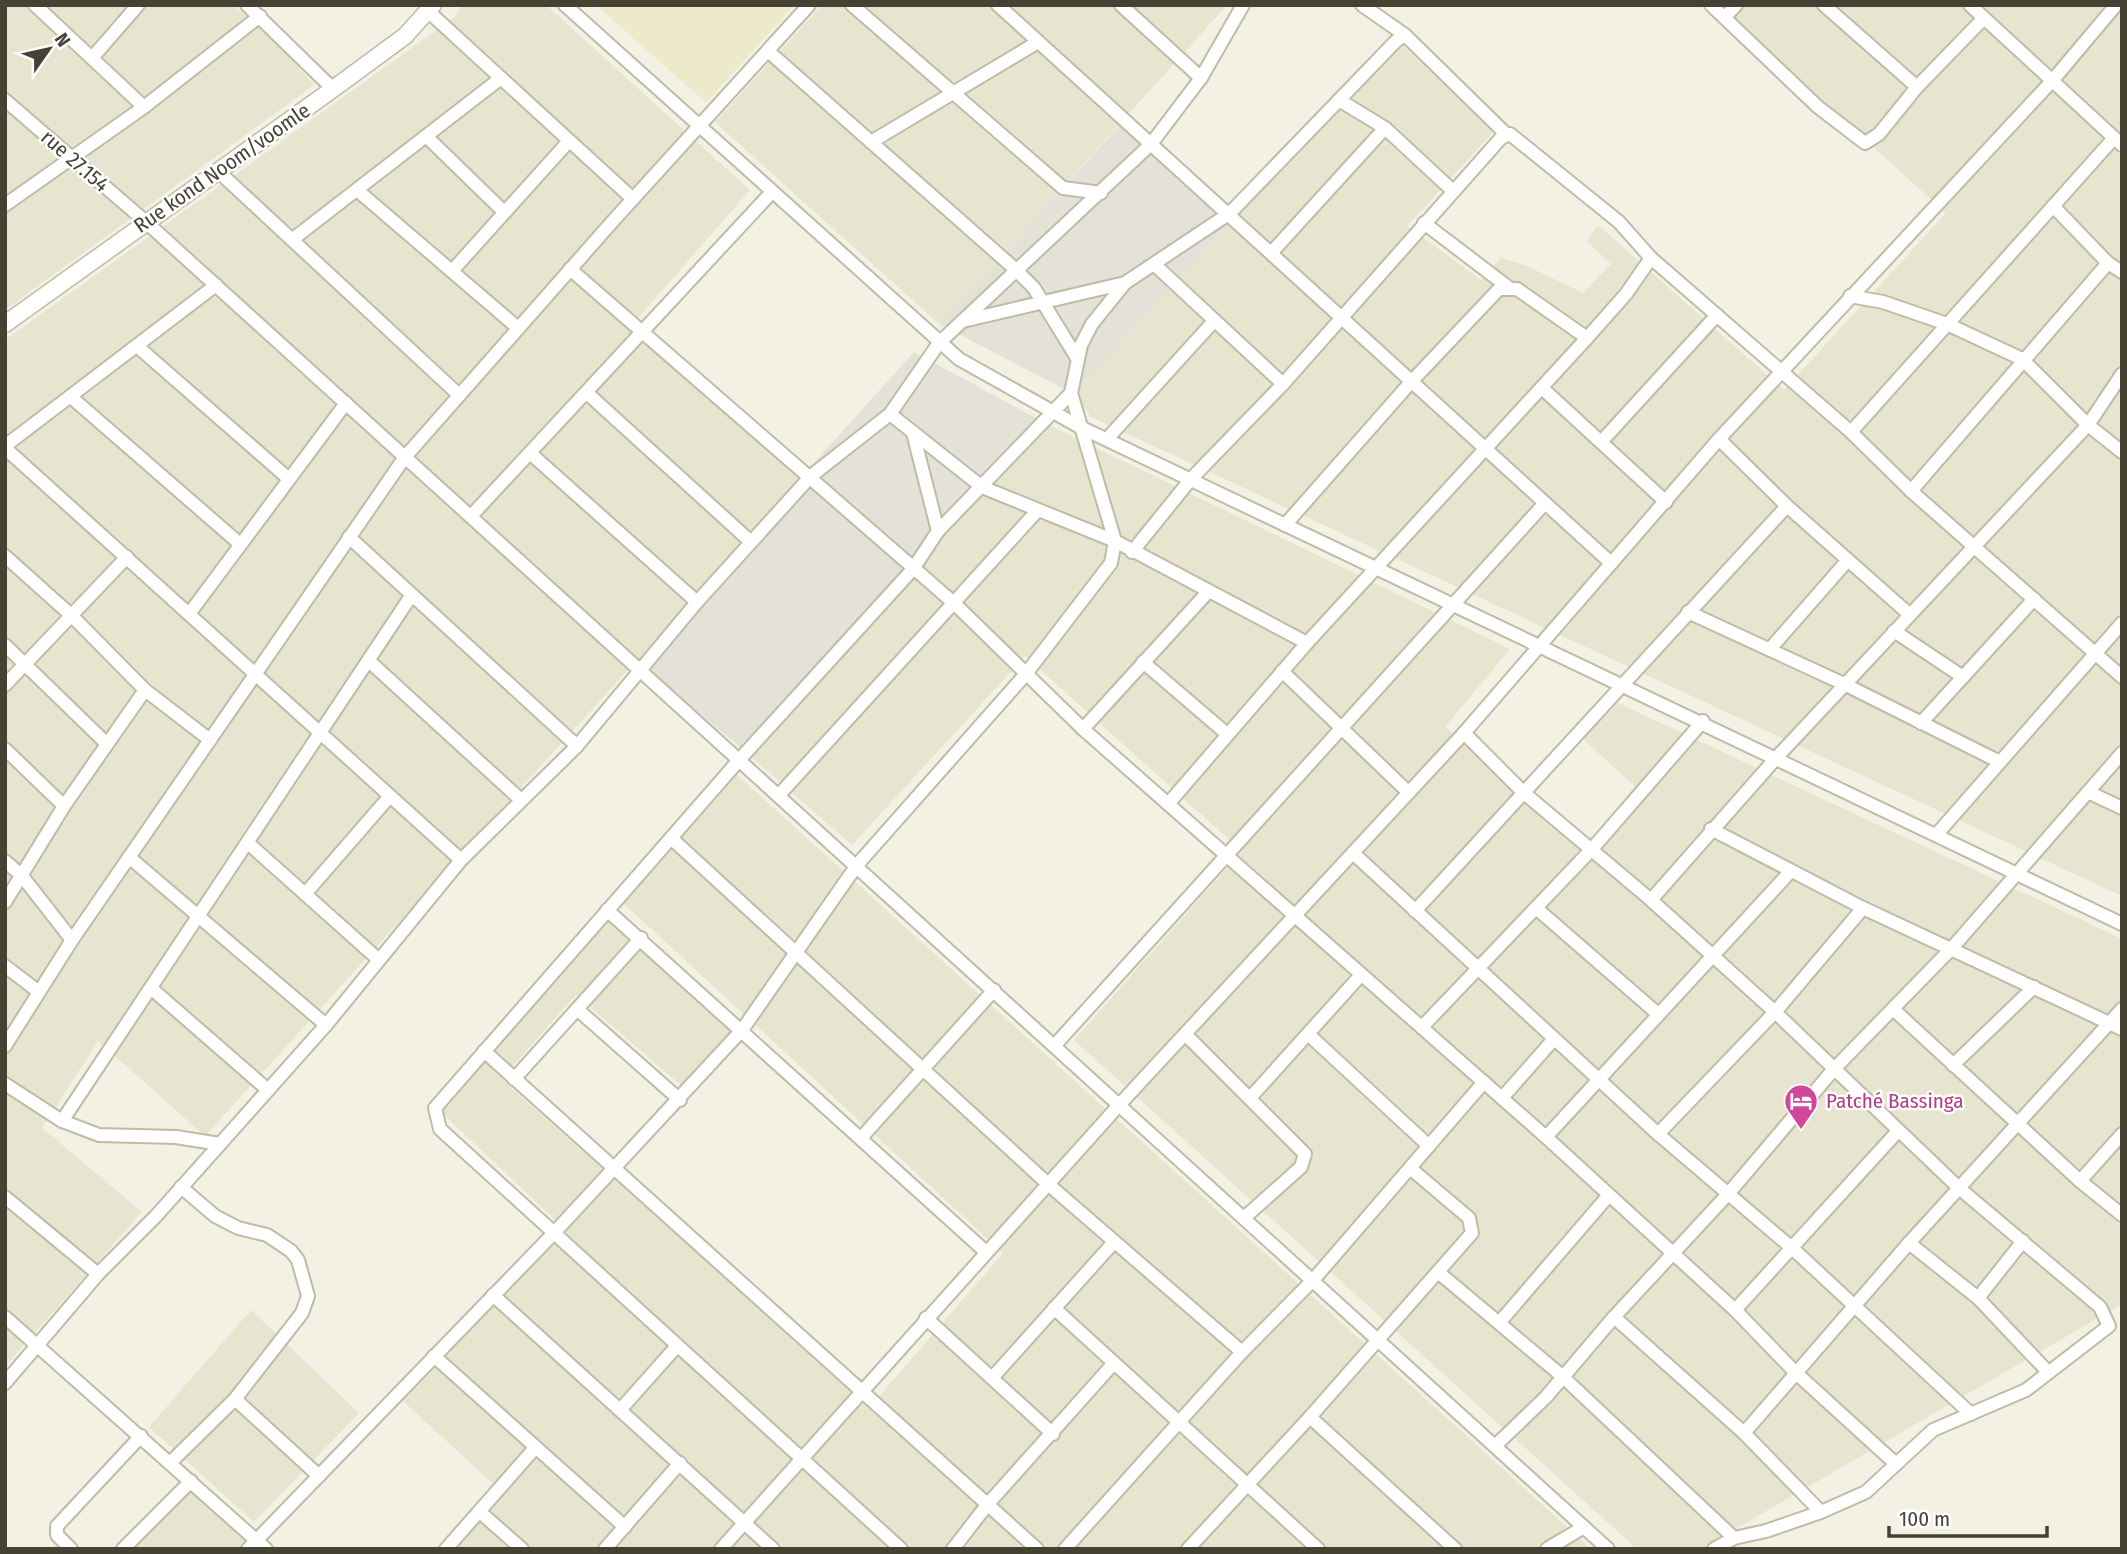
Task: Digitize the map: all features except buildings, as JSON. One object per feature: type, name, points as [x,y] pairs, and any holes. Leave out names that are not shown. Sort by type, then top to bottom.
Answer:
[{"type":"street","points":[[35,5],[144,107]]},
{"type":"street","points":[[92,58],[138,5]]},
{"type":"street","points":[[247,5],[334,89]]},
{"type":"street","points":[[565,5],[959,359],[1080,427],[1538,647],[1703,721],[2122,924]]},
{"type":"street","points":[[5,1046],[72,940],[405,457],[570,269],[809,5]]},
{"type":"street","points":[[852,5],[950,93],[1063,188],[1101,193]]},
{"type":"street","points":[[998,5],[1611,562]]},
{"type":"street","points":[[1121,5],[1201,78]]},
{"type":"street","points":[[5,1383],[98,1274],[181,1187],[326,1025],[461,860],[577,746],[697,602],[811,476],[890,414],[939,343],[1151,144],[1201,78],[1243,5]]},
{"type":"street","points":[[1362,5],[1405,35],[1507,135],[1513,135],[1589,195],[1619,222],[1651,258],[1851,432],[1912,491],[2122,677]]},
{"type":"street","points":[[1711,5],[1818,107],[1865,143],[1879,134],[1917,87],[1984,18]]},
{"type":"street","points":[[1725,17],[1736,5]]},
{"type":"street","points":[[1824,5],[1917,87]]},
{"type":"street","points":[[1851,432],[2053,206],[2118,141],[1970,5]]},
{"type":"street","points":[[431,8],[501,78],[633,199]]},
{"type":"street","name":"Rue kond Noom/voomle","points":[[5,324],[334,89],[405,36],[431,8]]},
{"type":"street","points":[[721,1549],[1120,1104],[1464,733],[1719,439],[2052,81],[2115,9]]},
{"type":"street","points":[[5,205],[144,107],[260,16]]},
{"type":"street","points":[[963,321],[1045,304],[1125,283],[1155,265],[1230,214],[1405,35]]},
{"type":"street","points":[[871,142],[1038,42]]},
{"type":"street","points":[[768,51],[1016,269],[1045,304],[1077,358]]},
{"type":"street","points":[[293,239],[501,78]]},
{"type":"street","name":"rue 27.154","points":[[5,100],[216,285],[1314,1279],[1608,1549]]},
{"type":"street","points":[[1339,100],[1385,128],[1453,191]]},
{"type":"street","points":[[1272,252],[1385,128]]},
{"type":"street","points":[[1132,552],[1191,479],[1283,384],[1424,223],[1507,135]]},
{"type":"street","points":[[427,137],[503,211]]},
{"type":"street","points":[[452,271],[503,211],[569,141]]},
{"type":"street","points":[[219,172],[459,395]]},
{"type":"street","points":[[357,190],[518,328]]},
{"type":"street","points":[[471,516],[772,192]]},
{"type":"street","points":[[2053,206],[2108,263],[2122,272]]},
{"type":"street","points":[[1424,223],[1508,287],[1517,289],[1587,338]]},
{"type":"street","points":[[1168,804],[1307,643],[1626,294],[1651,258]]},
{"type":"street","points":[[1912,491],[2022,359],[2108,263]]},
{"type":"street","points":[[1155,265],[1283,384]]},
{"type":"street","points":[[570,269],[956,604],[1025,675],[1083,729],[1502,1098],[1735,1310],[1795,1372],[1896,1464]]},
{"type":"street","points":[[5,1317],[171,1462],[257,1546],[319,1476],[680,1100],[742,1030],[857,865],[1025,675],[1111,563],[1115,541],[1072,393],[1077,358],[1092,324],[1125,283]]},
{"type":"street","points":[[216,285],[5,447],[461,860]]},
{"type":"street","points":[[1285,525],[1411,382],[1499,289],[1508,287]]},
{"type":"street","points":[[1850,296],[1883,302],[1947,324],[2022,359],[2088,425],[2122,452]]},
{"type":"street","points":[[1601,442],[1717,315]]},
{"type":"street","points":[[1107,439],[1214,321]]},
{"type":"street","points":[[138,347],[289,479]]},
{"type":"street","points":[[1651,900],[1844,684],[2088,425],[2122,374]]},
{"type":"street","points":[[1542,388],[1666,502]]},
{"type":"street","points":[[587,393],[751,542]]},
{"type":"street","points":[[901,1549],[437,1124],[435,1108],[740,759],[913,569],[938,531],[1072,393]]},
{"type":"street","points":[[71,397],[240,544]]},
{"type":"street","points":[[189,614],[346,403]]},
{"type":"street","points":[[890,414],[982,488],[1115,541],[1207,593],[1307,643]]},
{"type":"street","points":[[913,432],[938,531]]},
{"type":"street","points":[[1719,439],[1787,506],[1909,614]]},
{"type":"street","points":[[530,453],[697,602]]},
{"type":"street","points":[[1055,1045],[1545,503]]},
{"type":"street","points":[[1415,911],[1620,684],[1787,506]]},
{"type":"street","points":[[779,795],[956,604],[1038,510]]},
{"type":"street","points":[[349,537],[577,746]]},
{"type":"street","points":[[5,556],[72,616],[145,690],[209,740]]},
{"type":"street","points":[[5,685],[127,557]]},
{"type":"street","points":[[1770,649],[1848,560]]},
{"type":"street","points":[[1083,729],[1207,593]]},
{"type":"street","points":[[62,1121],[411,596]]},
{"type":"street","points":[[1921,723],[2034,600]]},
{"type":"street","points":[[1688,612],[1844,684],[2000,762]]},
{"type":"street","points":[[1937,834],[2122,623]]},
{"type":"street","points":[[1894,631],[1963,677]]},
{"type":"street","points":[[5,645],[107,744]]},
{"type":"street","points":[[369,661],[522,800]]},
{"type":"street","points":[[1143,662],[1227,734]]},
{"type":"street","points":[[1282,671],[1408,792]]},
{"type":"street","points":[[5,902],[64,806],[145,690]]},
{"type":"street","points":[[1422,1027],[1592,849],[1703,721]]},
{"type":"street","points":[[1464,733],[1523,792],[1651,900],[1775,1012],[1959,1188],[2100,1307],[2109,1326],[2009,1399],[1934,1430],[1866,1492],[1821,1512],[1766,1531],[1734,1538],[1714,1549]]},
{"type":"street","points":[[5,749],[64,806]]},
{"type":"street","points":[[1496,1445],[1546,1396],[1614,1317],[1728,1194],[1834,1069],[1952,948],[2122,753]]},
{"type":"street","points":[[2088,792],[2122,808]]},
{"type":"street","points":[[305,894],[390,796]]},
{"type":"street","points":[[1711,830],[1863,908],[2122,1028]]},
{"type":"street","points":[[671,838],[1048,1184],[1242,1353]]},
{"type":"street","points":[[248,843],[379,960]]},
{"type":"street","points":[[1353,853],[1658,1135],[1792,1248],[1971,1414]]},
{"type":"street","points":[[129,857],[326,1025]]},
{"type":"street","points":[[5,861],[22,876],[72,940]]},
{"type":"street","points":[[1545,1137],[1790,872]]},
{"type":"street","points":[[1536,908],[1658,1014]]},
{"type":"street","points":[[1658,1135],[1775,1012],[1863,908]]},
{"type":"street","points":[[607,910],[641,937],[986,1252]]},
{"type":"street","points":[[514,1079],[641,937]]},
{"type":"street","points":[[5,966],[39,992]]},
{"type":"street","points":[[1250,1098],[1360,975]]},
{"type":"street","points":[[1954,1065],[2034,987]]},
{"type":"street","points":[[152,989],[268,1090]]},
{"type":"street","points":[[861,1138],[995,990]]},
{"type":"street","points":[[578,1009],[680,1100]]},
{"type":"street","points":[[1893,1009],[2080,1181],[2122,1215]]},
{"type":"street","points":[[1744,1433],[1909,1243],[2122,1009]]},
{"type":"street","points":[[1185,1034],[1301,1148],[1305,1159],[1301,1167],[1245,1217]]},
{"type":"street","points":[[1308,1034],[1429,1146]]},
{"type":"street","points":[[1502,1098],[1555,1039]]},
{"type":"street","points":[[484,1051],[1037,1549]]},
{"type":"street","points":[[1065,1549],[1179,1421],[1314,1279],[1484,1083]]},
{"type":"street","points":[[5,1084],[62,1121],[99,1135],[176,1137],[220,1144]]},
{"type":"street","points":[[1735,1310],[1898,1131]]},
{"type":"street","points":[[2080,1181],[2122,1134]]},
{"type":"street","points":[[1188,1549],[1310,1417],[1472,1233],[1473,1226],[1469,1218],[1410,1168]]},
{"type":"street","points":[[171,1462],[235,1399],[302,1313],[308,1296],[298,1260],[291,1251],[267,1235],[237,1228],[226,1222],[181,1187]]},
{"type":"street","points":[[1499,1323],[1609,1195]]},
{"type":"street","points":[[5,1197],[98,1274]]},
{"type":"street","points":[[1978,1298],[2023,1241]]},
{"type":"street","points":[[992,1378],[1114,1242]]},
{"type":"street","points":[[1909,1243],[1978,1298],[2048,1372]]},
{"type":"street","points":[[1438,1272],[1562,1376],[1734,1538]]},
{"type":"street","points":[[493,1295],[773,1549]]},
{"type":"street","points":[[1054,1308],[1318,1549]]},
{"type":"street","points":[[1614,1317],[1744,1433],[1821,1512]]},
{"type":"street","points":[[926,1318],[1054,1434]]},
{"type":"street","points":[[620,1409],[677,1346]]},
{"type":"street","points":[[434,1356],[625,1527]]},
{"type":"street","points":[[953,1549],[987,1505],[1054,1434],[1114,1363]]},
{"type":"street","points":[[235,1399],[319,1476]]},
{"type":"street","points":[[1310,1417],[1455,1549]]},
{"type":"street","points":[[71,1549],[57,1535],[57,1526],[141,1436]]},
{"type":"street","points":[[446,1549],[535,1448]]},
{"type":"street","points":[[605,1549],[680,1463]]},
{"type":"street","points":[[123,1549],[191,1481]]},
{"type":"street","points":[[480,1512],[522,1549]]},
{"type":"street","points":[[1547,1549],[1584,1527]]},
{"type":"shaded area","points":[[5,5],[233,5],[281,47],[314,85],[5,310]]},
{"type":"shaded area","points":[[461,5],[546,5],[750,190],[629,328],[801,479],[205,1136],[98,1041],[42,1128],[142,1212],[5,1366],[5,340],[455,17]]},
{"type":"shaded area","points":[[596,5],[794,5],[706,103]]},
{"type":"shaded area","points":[[822,5],[1227,5],[939,324],[715,122]]},
{"type":"shaded area","points":[[1717,5],[2122,5],[2122,896],[1091,417],[1074,394],[1228,224],[1394,49],[1404,47],[1494,131],[1407,226],[1481,280],[1501,258],[1527,266],[1583,293],[1611,264],[1587,241],[1598,225],[1784,390],[1946,213]]},
{"type":"shaded area","points":[[1120,125],[1228,224],[1074,394],[939,324]]},
{"type":"shaded area","points":[[914,352],[1047,424],[748,754],[636,660]]},
{"type":"shaded area","points":[[1047,424],[1510,649],[1445,727],[1591,855],[1645,796],[1583,739],[1618,703],[2122,939],[2122,1304],[1701,1549],[1637,1549],[1074,1040],[1242,851],[1025,656],[852,845],[748,754]]},
{"type":"shaded area","points":[[735,773],[1591,1549],[451,1549],[501,1491],[403,1401],[567,1231],[440,1111],[610,918],[732,1030],[682,1086],[576,995],[501,1079],[870,1407],[1003,1253],[622,902]]},
{"type":"shaded area","points":[[251,1310],[359,1413],[254,1522],[149,1427]]},
{"type":"shaded area","points":[[189,1489],[254,1549],[129,1549]]},
{"type":"place","name":"Patché Bassinga","points":[[1801,1131]]}]
